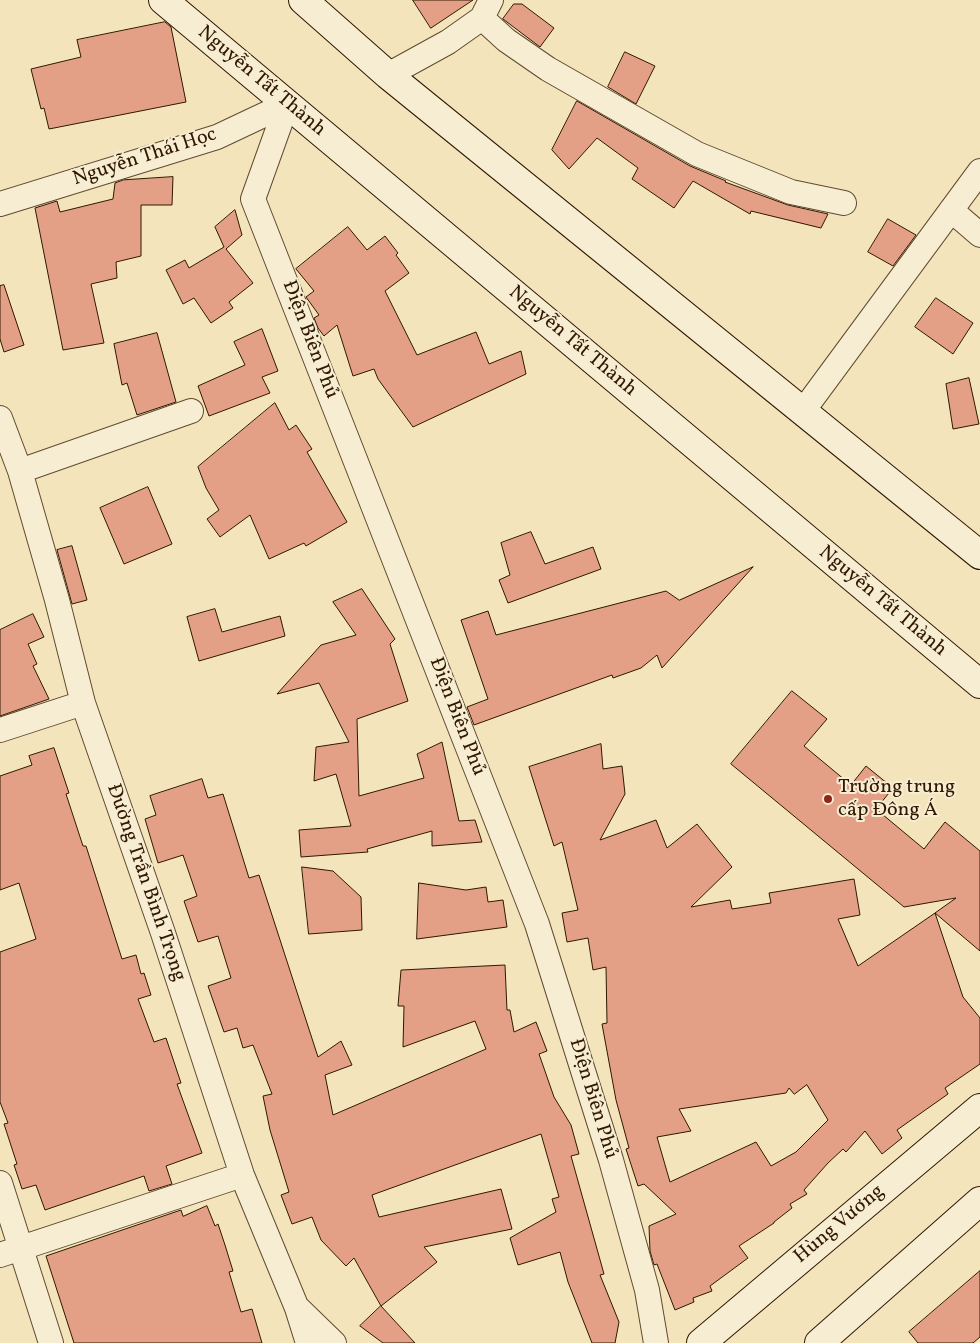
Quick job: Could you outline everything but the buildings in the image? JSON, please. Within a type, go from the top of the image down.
[{"type":"main road","name":"Nguyễn Tất Thành","points":[[163,0],[980,684]]},
{"type":"main road","points":[[303,0],[388,75],[980,555]]},
{"type":"main road","name":"Hùng Vương","points":[[700,1343],[980,1108]]},
{"type":"main road","points":[[820,1343],[980,1201]]},
{"type":"street","points":[[388,75],[448,42],[486,9],[506,40],[548,69],[697,154],[791,192],[844,203]]},
{"type":"street","name":"Nguyễn Thái Học","points":[[0,204],[217,137],[287,104]]},
{"type":"street","name":"Điện Biên Phủ","points":[[287,104],[253,200],[537,924],[614,1169],[647,1290],[656,1343]]},
{"type":"street","points":[[803,411],[980,171]]},
{"type":"street","points":[[951,210],[980,235]]},
{"type":"street","points":[[20,471],[191,411]]},
{"type":"street","name":"Đường Trần Bình Trọng","points":[[0,418],[20,471],[57,600],[83,703],[166,942],[242,1175],[297,1308],[308,1343]]},
{"type":"street","points":[[0,730],[83,703]]},
{"type":"street","points":[[10,1252],[242,1175]]},
{"type":"street","points":[[0,1183],[10,1252],[52,1343]]},
{"type":"street","points":[[297,1308],[334,1343]]},
{"type":"place","name":"Trường trung cấp Đông Á","points":[[828,799]]}]
